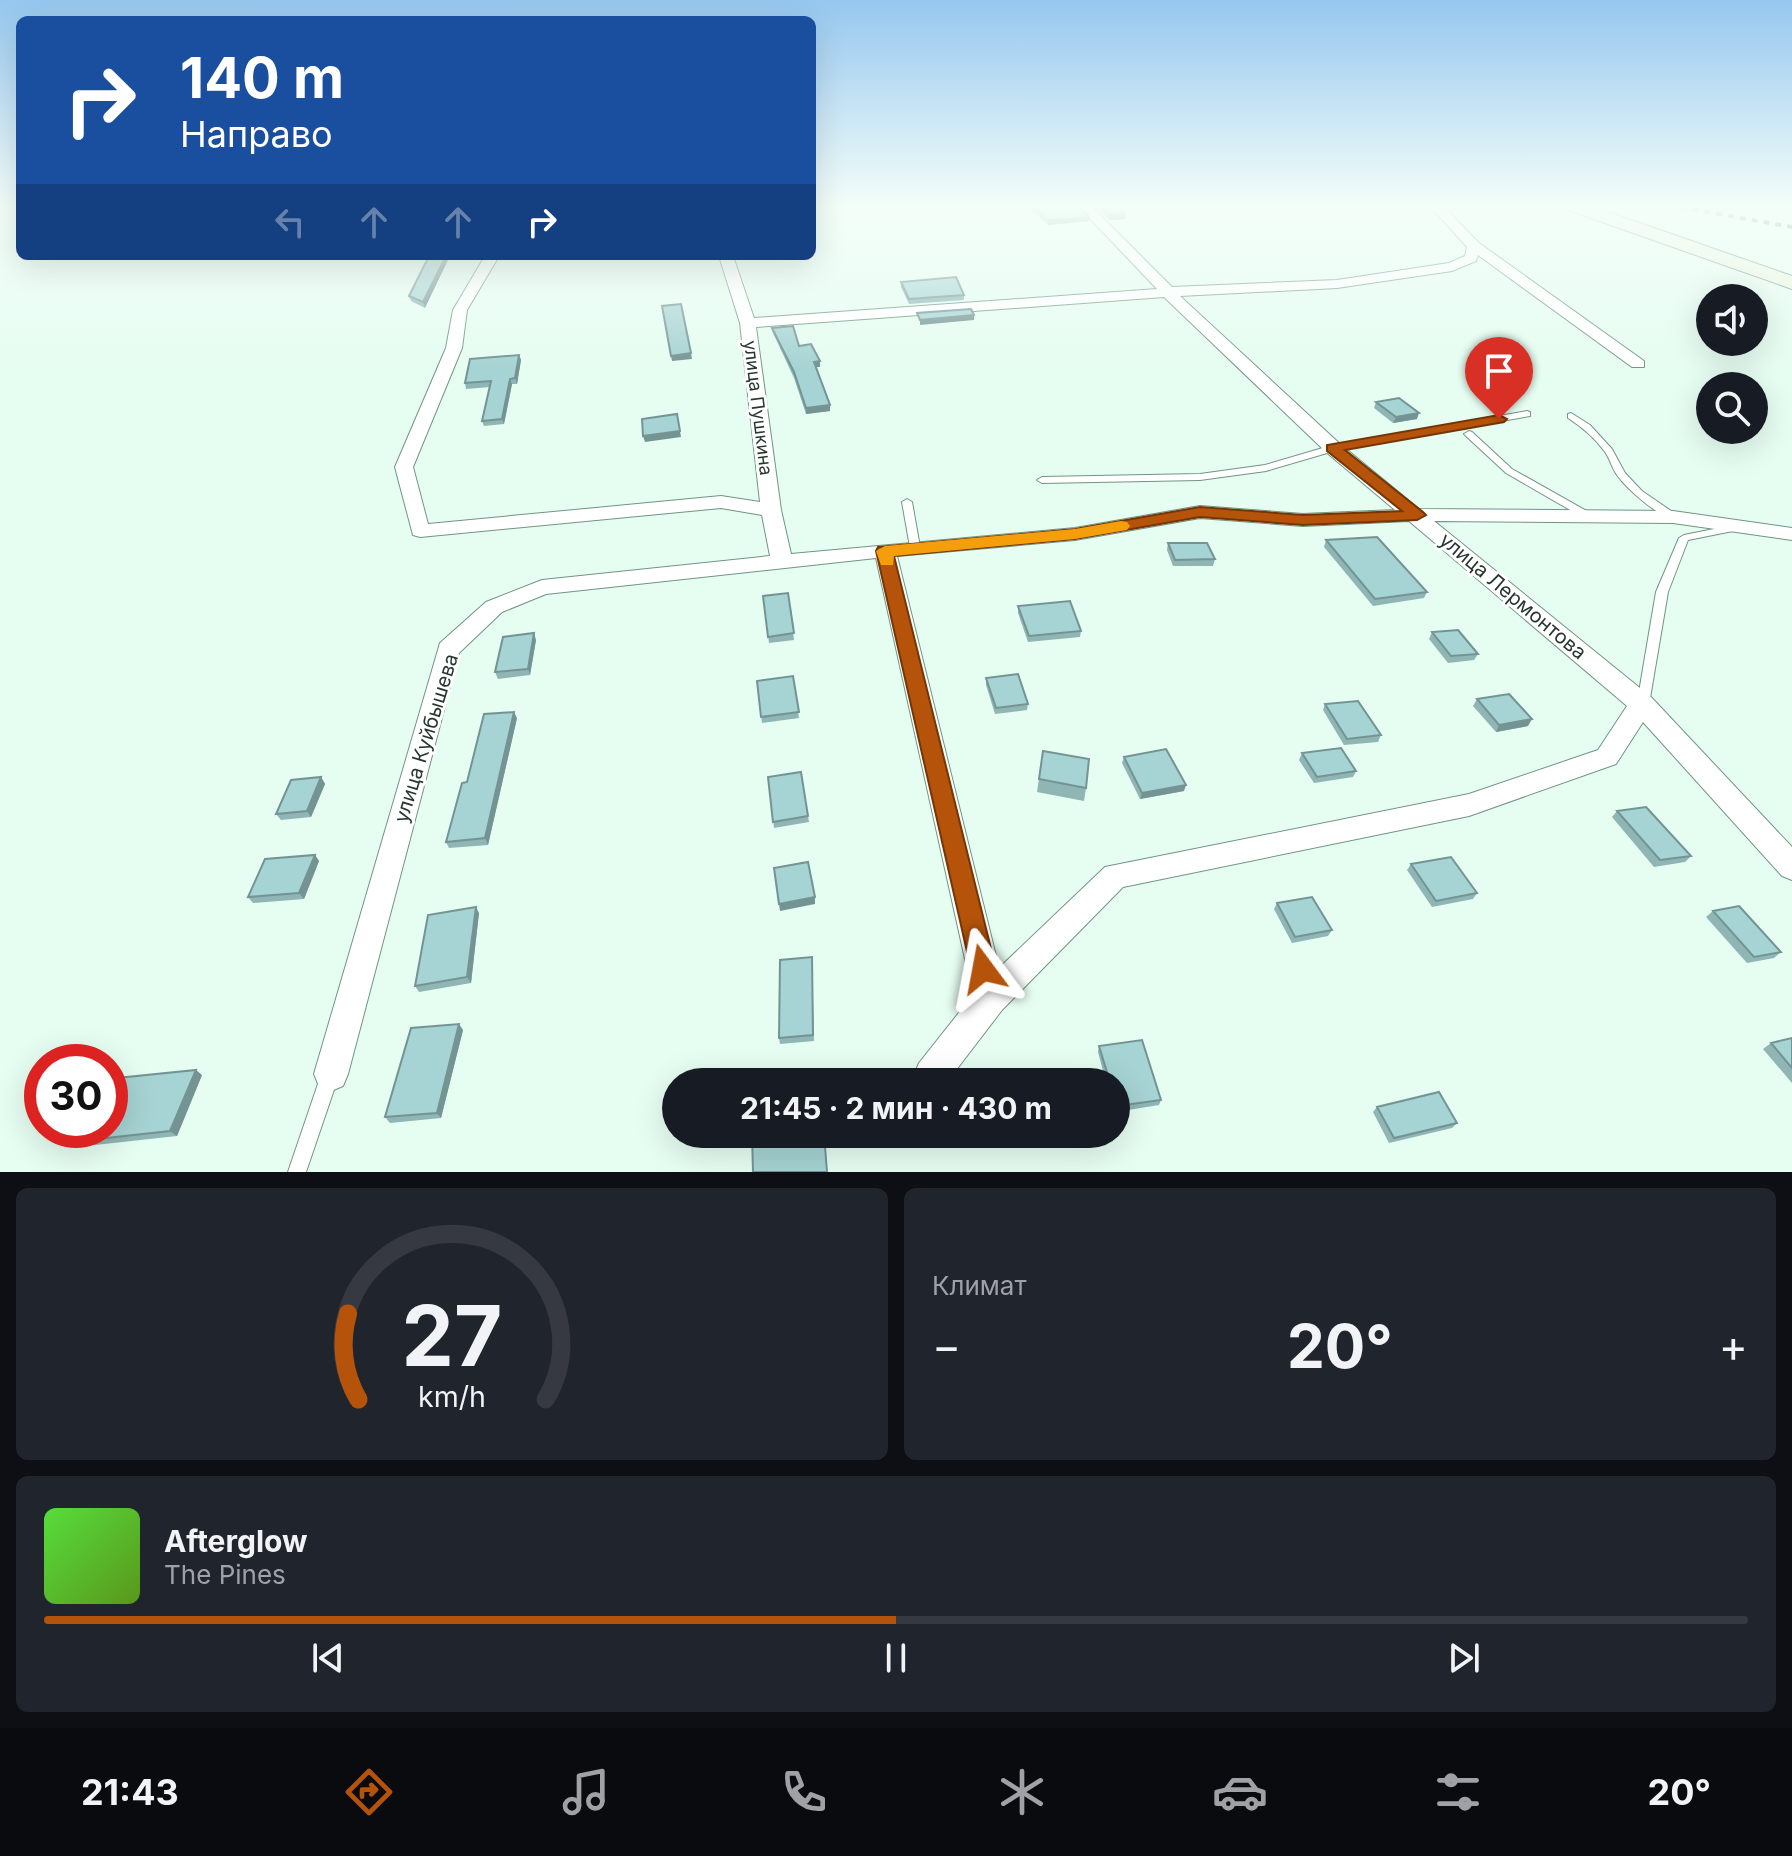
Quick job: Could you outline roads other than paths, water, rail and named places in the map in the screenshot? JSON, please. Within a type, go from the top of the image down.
[{"type":"street","points":[[490,260],[460,310],[454,348],[404,467],[420,531],[721,502],[771,510]]},
{"type":"street","name":"улица Пушкина","points":[[727,260],[748,323],[771,510],[782,561]]},
{"type":"street","name":"улица Лермонтова","points":[[1136,260],[1333,448],[1642,704],[1792,867]]},
{"type":"street","points":[[748,323],[1168,292],[1337,284],[1452,267],[1467,260]]},
{"type":"street","points":[[1492,260],[1638,364]]},
{"type":"street","points":[[1730,260],[1789,280]]},
{"type":"street","name":"улица Куйбышева","points":[[331,1074],[448,649],[494,607],[542,587],[915,547],[1075,534],[1200,512],[1303,520],[1417,515],[1673,517],[1792,534]]},
{"type":"street","points":[[885,551],[990,999]]},
{"type":"street","points":[[936,1068],[990,999],[1115,876],[1469,805],[1607,757],[1642,704]]},
{"type":"lane","points":[[1042,480],[1200,477],[1266,468],[1333,448],[1527,414]]},
{"type":"lane","points":[[1571,416],[1595,435],[1639,493],[1673,517]]},
{"type":"lane","points":[[1469,434],[1509,471],[1588,516]]},
{"type":"lane","points":[[907,502],[915,547]]},
{"type":"lane","points":[[1642,704],[1662,592],[1684,538],[1739,527]]},
{"type":"lane","points":[[297,1172],[331,1074]]}]
